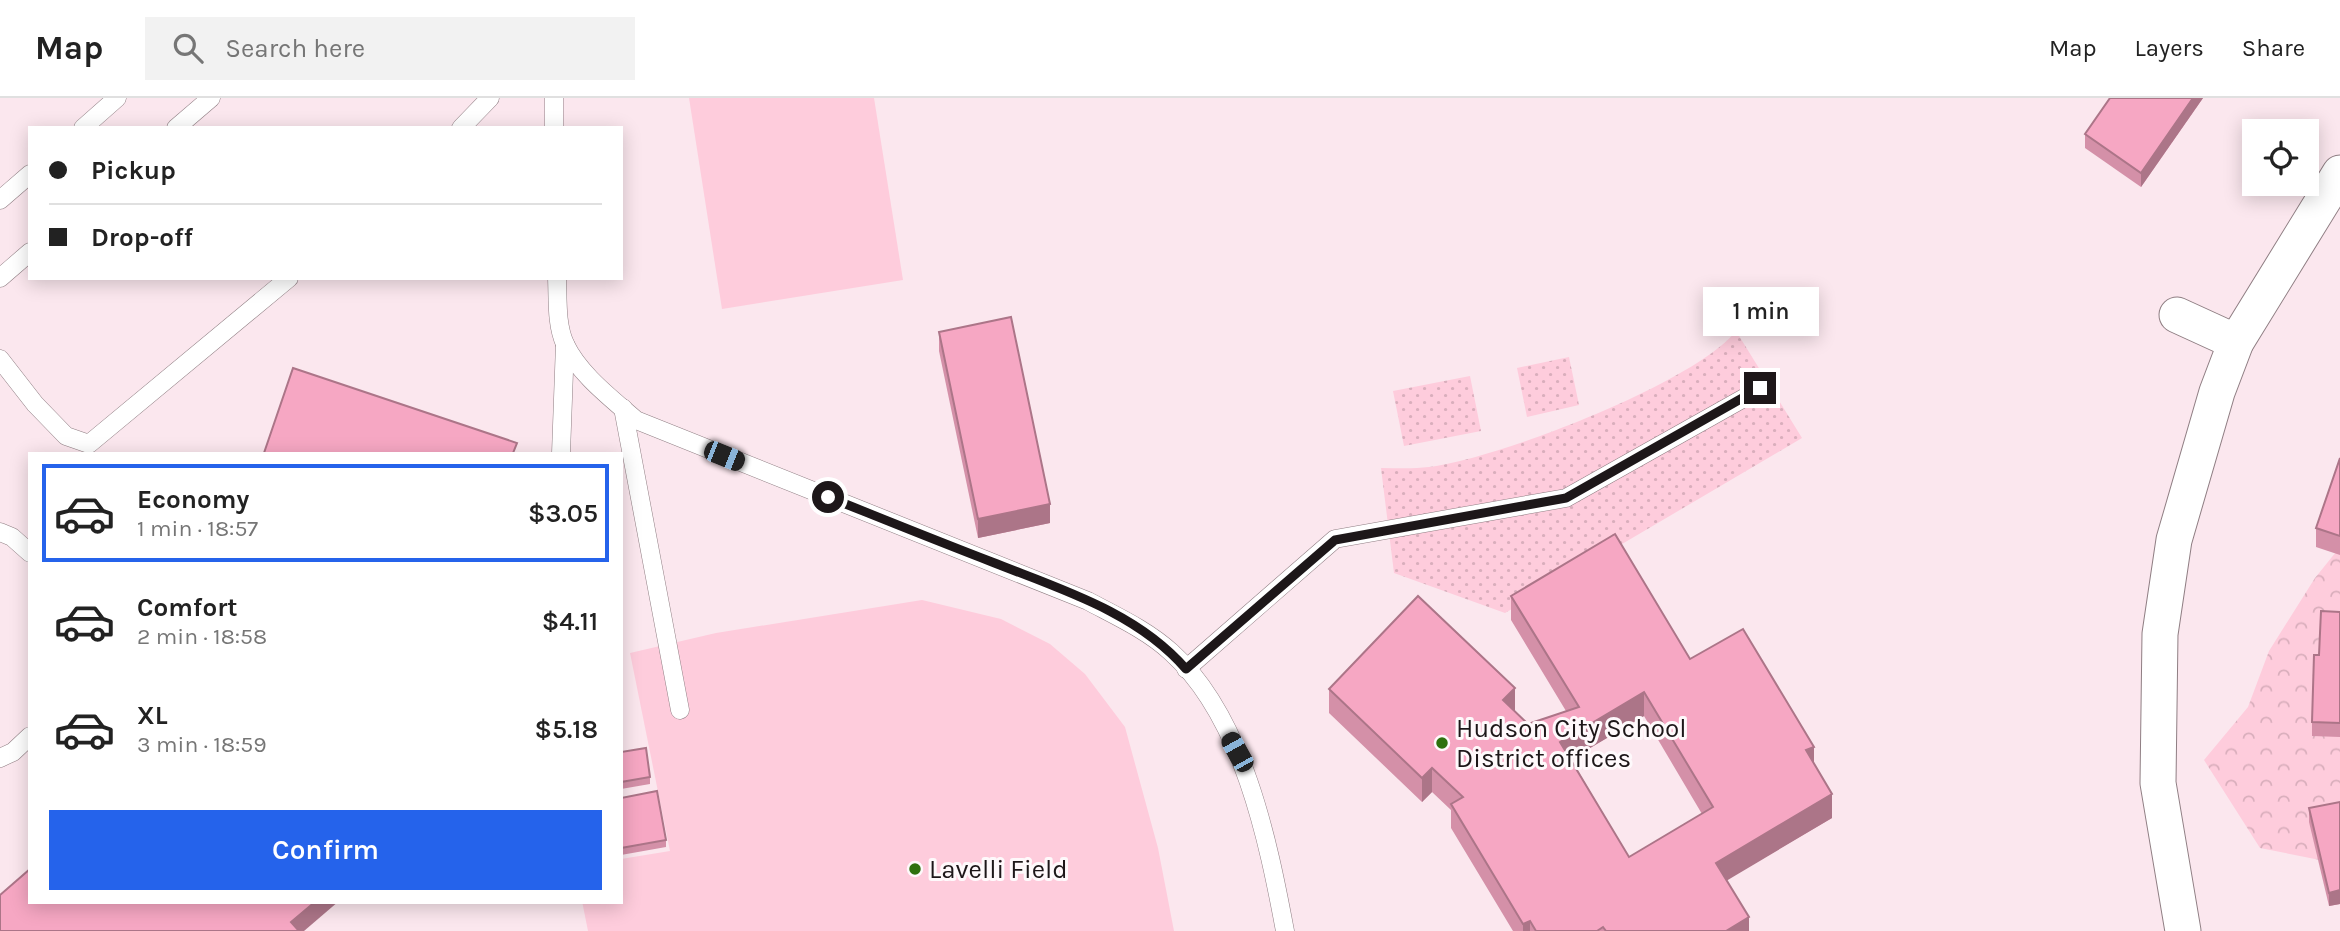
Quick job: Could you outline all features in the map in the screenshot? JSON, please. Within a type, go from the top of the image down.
[{"type":"street","points":[[2183,931],[2158,783],[2160,634],[2174,540],[2217,392],[2236,342],[2340,173]]},
{"type":"street","points":[[2177,315],[2236,342]]},
{"type":"lane","points":[[85,126],[117,98]]},
{"type":"lane","points":[[178,126],[211,98]]},
{"type":"lane","points":[[463,126],[490,98]]},
{"type":"lane","points":[[554,98],[554,126]]},
{"type":"lane","points":[[0,200],[28,176]]},
{"type":"lane","points":[[0,278],[28,255]]},
{"type":"lane","points":[[0,359],[35,404],[65,436],[89,444],[287,280]]},
{"type":"lane","points":[[557,280],[559,322],[565,344],[561,452]]},
{"type":"lane","points":[[565,344],[583,370],[636,420],[1088,601],[1135,626],[1171,652],[1202,688],[1237,752],[1262,819],[1286,931]]},
{"type":"lane","points":[[1186,669],[1335,540],[1566,498],[1760,388]]},
{"type":"lane","points":[[623,408],[680,710]]},
{"type":"lane","points":[[0,532],[12,537],[28,551]]},
{"type":"lane","points":[[0,758],[13,752],[28,738]]},
{"type":"green space","points":[[689,98],[874,98],[903,280],[722,309]]},
{"type":"green space","points":[[1736,331],[1802,438],[1505,613],[1394,573],[1381,468],[1423,468],[1460,461],[1500,450],[1593,416],[1680,373],[1714,351]]},
{"type":"green space","points":[[1569,357],[1579,405],[1527,417],[1517,368]]},
{"type":"green space","points":[[1470,376],[1481,431],[1404,446],[1393,391]]},
{"type":"green space","points":[[2340,547],[2340,864],[2260,848],[2204,760],[2248,707],[2269,651],[2315,578]]},
{"type":"green space","points":[[922,600],[1001,619],[1050,644],[1085,674],[1125,727],[1158,848],[1174,931],[588,931],[583,904],[623,904],[623,859],[670,851],[630,653],[716,633]]},
{"type":"building","points":[[2110,98],[2193,98],[2141,173],[2085,134]]},
{"type":"building","points":[[1011,317],[1050,504],[978,519],[939,332]]},
{"type":"building","points":[[293,368],[517,443],[513,452],[264,452]]},
{"type":"building","points":[[2340,458],[2340,536],[2316,528]]},
{"type":"building","name":"Hudson City School District offices","points":[[1615,534],[1690,659],[1743,629],[1814,747],[1806,750],[1832,794],[1716,863],[1749,917],[1726,931],[1606,931],[1603,927],[1597,931],[1536,931],[1530,921],[1523,924],[1451,804],[1463,797],[1432,768],[1422,778],[1329,689],[1418,596],[1515,688],[1503,700],[1528,724],[1579,707],[1511,596]],"holes":[[[1644,692],[1713,807],[1629,857],[1560,742]]]},
{"type":"building","points":[[2321,611],[2340,612],[2340,723],[2312,722],[2314,655],[2319,655]]},
{"type":"building","points":[[646,748],[650,777],[623,782],[623,752]]},
{"type":"building","points":[[657,791],[666,840],[623,848],[623,798]]},
{"type":"building","points":[[2340,802],[2340,890],[2329,893],[2309,808]]},
{"type":"building","points":[[28,871],[28,904],[312,904],[291,922],[299,931],[0,931],[0,895]]},
{"type":"place","name":"Hudson City School District offices","points":[[1442,743]]},
{"type":"place","name":"Lavelli Field","points":[[915,869]]},
{"type":"route","points":[[828,497],[1088,601],[1135,626],[1171,652],[1186,669],[1335,540],[1566,498],[1760,388]]}]
